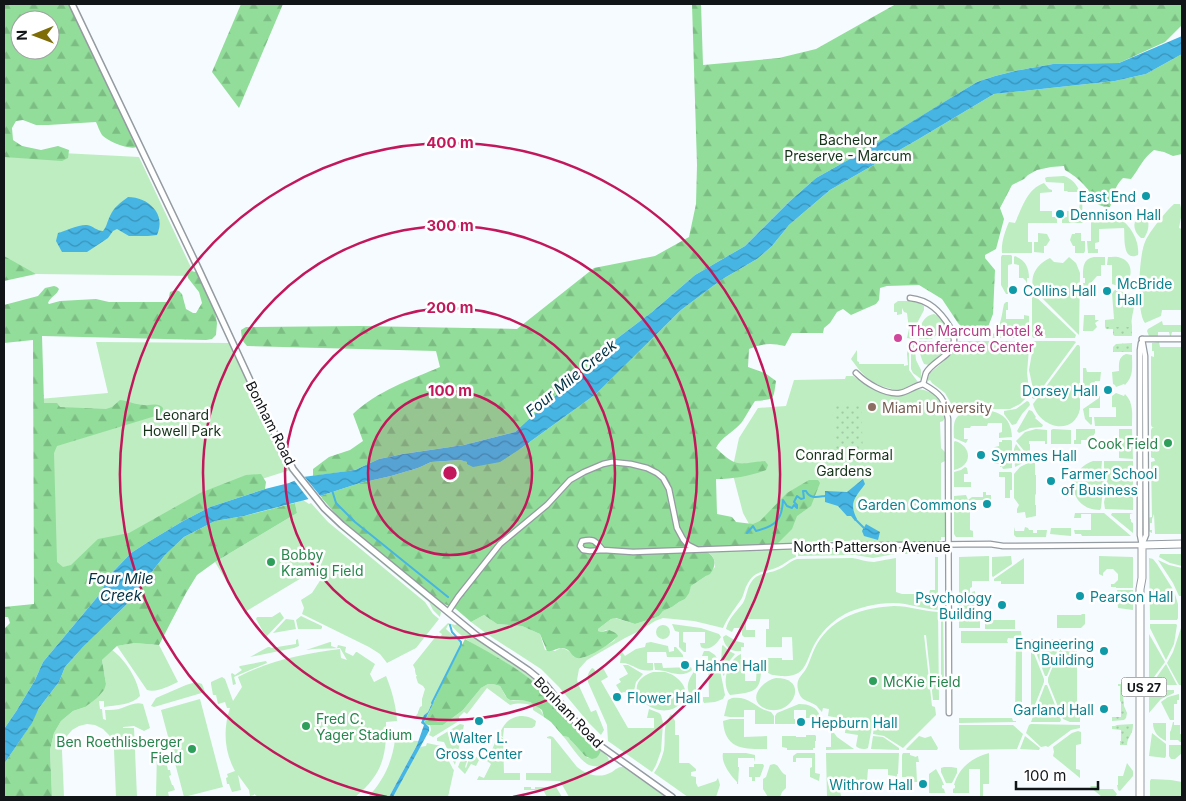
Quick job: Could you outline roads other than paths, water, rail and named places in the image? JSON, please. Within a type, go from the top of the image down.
[{"type":"highway","points":[[1142,545],[1182,544]]},
{"type":"highway","name":"US 27","points":[[1141,797],[1144,793],[1144,589],[1142,545]]},
{"type":"street","name":"Bonham Road","points":[[72,4],[199,270],[274,434],[293,468],[318,501],[342,525],[476,635],[544,683],[580,727],[599,745],[672,797]]},
{"type":"street","points":[[910,298],[931,305],[944,316],[953,333],[954,340],[951,350],[926,372],[923,384]]},
{"type":"street","points":[[1142,545],[1140,535],[1140,350],[1142,339],[1182,339]]},
{"type":"street","points":[[856,373],[869,384],[896,393],[905,392],[912,387],[923,384],[940,396],[946,406],[948,419],[949,714]]},
{"type":"street","points":[[448,612],[500,544],[547,505],[570,480],[603,464],[612,462],[632,464],[647,468],[663,478],[669,489],[677,528],[688,545],[697,549]]},
{"type":"street","name":"North Patterson Avenue","points":[[603,550],[595,541],[590,539],[582,541],[580,546],[583,550],[590,551],[633,552],[797,546],[1142,545]]},
{"type":"water","name":"Four Mile Creek","points":[[1182,36],[1182,54],[1146,74],[1115,81],[994,94],[830,190],[789,225],[772,246],[757,259],[721,280],[681,310],[596,394],[500,462],[473,467],[467,464],[467,462],[460,460],[431,462],[418,468],[360,483],[320,496],[244,516],[215,521],[184,537],[165,555],[126,605],[65,667],[59,682],[39,708],[32,723],[4,764],[4,729],[35,680],[43,662],[99,595],[110,575],[131,553],[148,542],[210,507],[303,477],[355,470],[379,459],[464,445],[515,432],[581,375],[615,340],[652,312],[695,275],[745,246],[816,178],[977,82],[1015,71],[1053,64],[1119,63]]},
{"type":"water","points":[[128,197],[142,200],[154,208],[160,220],[157,235],[129,236],[117,229],[108,238],[87,252],[62,252],[56,241],[58,233],[84,225],[103,231],[113,210]]},
{"type":"water","points":[[863,479],[865,484],[856,496],[853,504],[857,519],[855,521],[851,516],[847,516],[838,506],[825,502],[825,491],[847,492]]},
{"type":"water","points":[[866,524],[880,532],[878,540],[864,536],[862,531]]},
{"type":"water","points":[[434,702],[424,722],[429,727],[429,731],[393,797],[389,797],[417,745],[424,725],[421,723],[424,715]]},
{"type":"waterway","points":[[332,490],[336,503],[355,522],[448,597]]},
{"type":"waterway","points":[[747,533],[753,526],[756,531],[773,525],[779,518],[783,500],[787,506],[792,508],[794,505],[797,508],[794,502],[797,496],[801,499],[804,498],[803,491],[812,496],[825,496]]},
{"type":"waterway","points":[[856,520],[864,528]]},
{"type":"waterway","points":[[432,703],[461,645],[461,642],[452,632],[450,625]]},
{"type":"place","name":"East End","points":[[1146,196]]},
{"type":"place","name":"Dennison Hall","points":[[1060,214]]},
{"type":"place","name":"Collins Hall","points":[[1013,290]]},
{"type":"place","name":"McBride Hall","points":[[1107,291]]},
{"type":"place","name":"The Marcum Hotel & Conference Center","points":[[898,338]]},
{"type":"place","name":"Dorsey Hall","points":[[1108,390]]},
{"type":"place","name":"Miami University","points":[[872,407]]},
{"type":"place","name":"Cook Field","points":[[1168,443]]},
{"type":"place","name":"Symmes Hall","points":[[981,455]]},
{"type":"place","name":"Farmer School of Business","points":[[1051,481]]},
{"type":"place","name":"Garden Commons","points":[[987,504]]},
{"type":"place","name":"Bobby Kramig Field","points":[[271,562]]},
{"type":"place","name":"Pearson Hall","points":[[1080,596]]},
{"type":"place","name":"Psychology Building","points":[[1002,605]]},
{"type":"place","name":"Engineering Building","points":[[1104,651]]},
{"type":"place","name":"Hahne Hall","points":[[685,665]]},
{"type":"place","name":"McKie Field","points":[[873,681]]},
{"type":"place","name":"Flower Hall","points":[[617,697]]},
{"type":"place","name":"Garland Hall","points":[[1104,709]]},
{"type":"place","name":"Walter L. Gross Center","points":[[479,721]]},
{"type":"place","name":"Hepburn Hall","points":[[801,722]]},
{"type":"place","name":"Fred C. Yager Stadium","points":[[306,726]]},
{"type":"place","name":"Ben Roethlisberger Field","points":[[192,749]]},
{"type":"place","name":"Withrow Hall","points":[[923,784]]},
{"type":"park label","name":"Bachelor Preserve - Marcum","points":[[848,148]]},
{"type":"park label","name":"Leonard Howell Park","points":[[182,422]]},
{"type":"park label","name":"Conrad Formal Gardens","points":[[844,462]]}]
